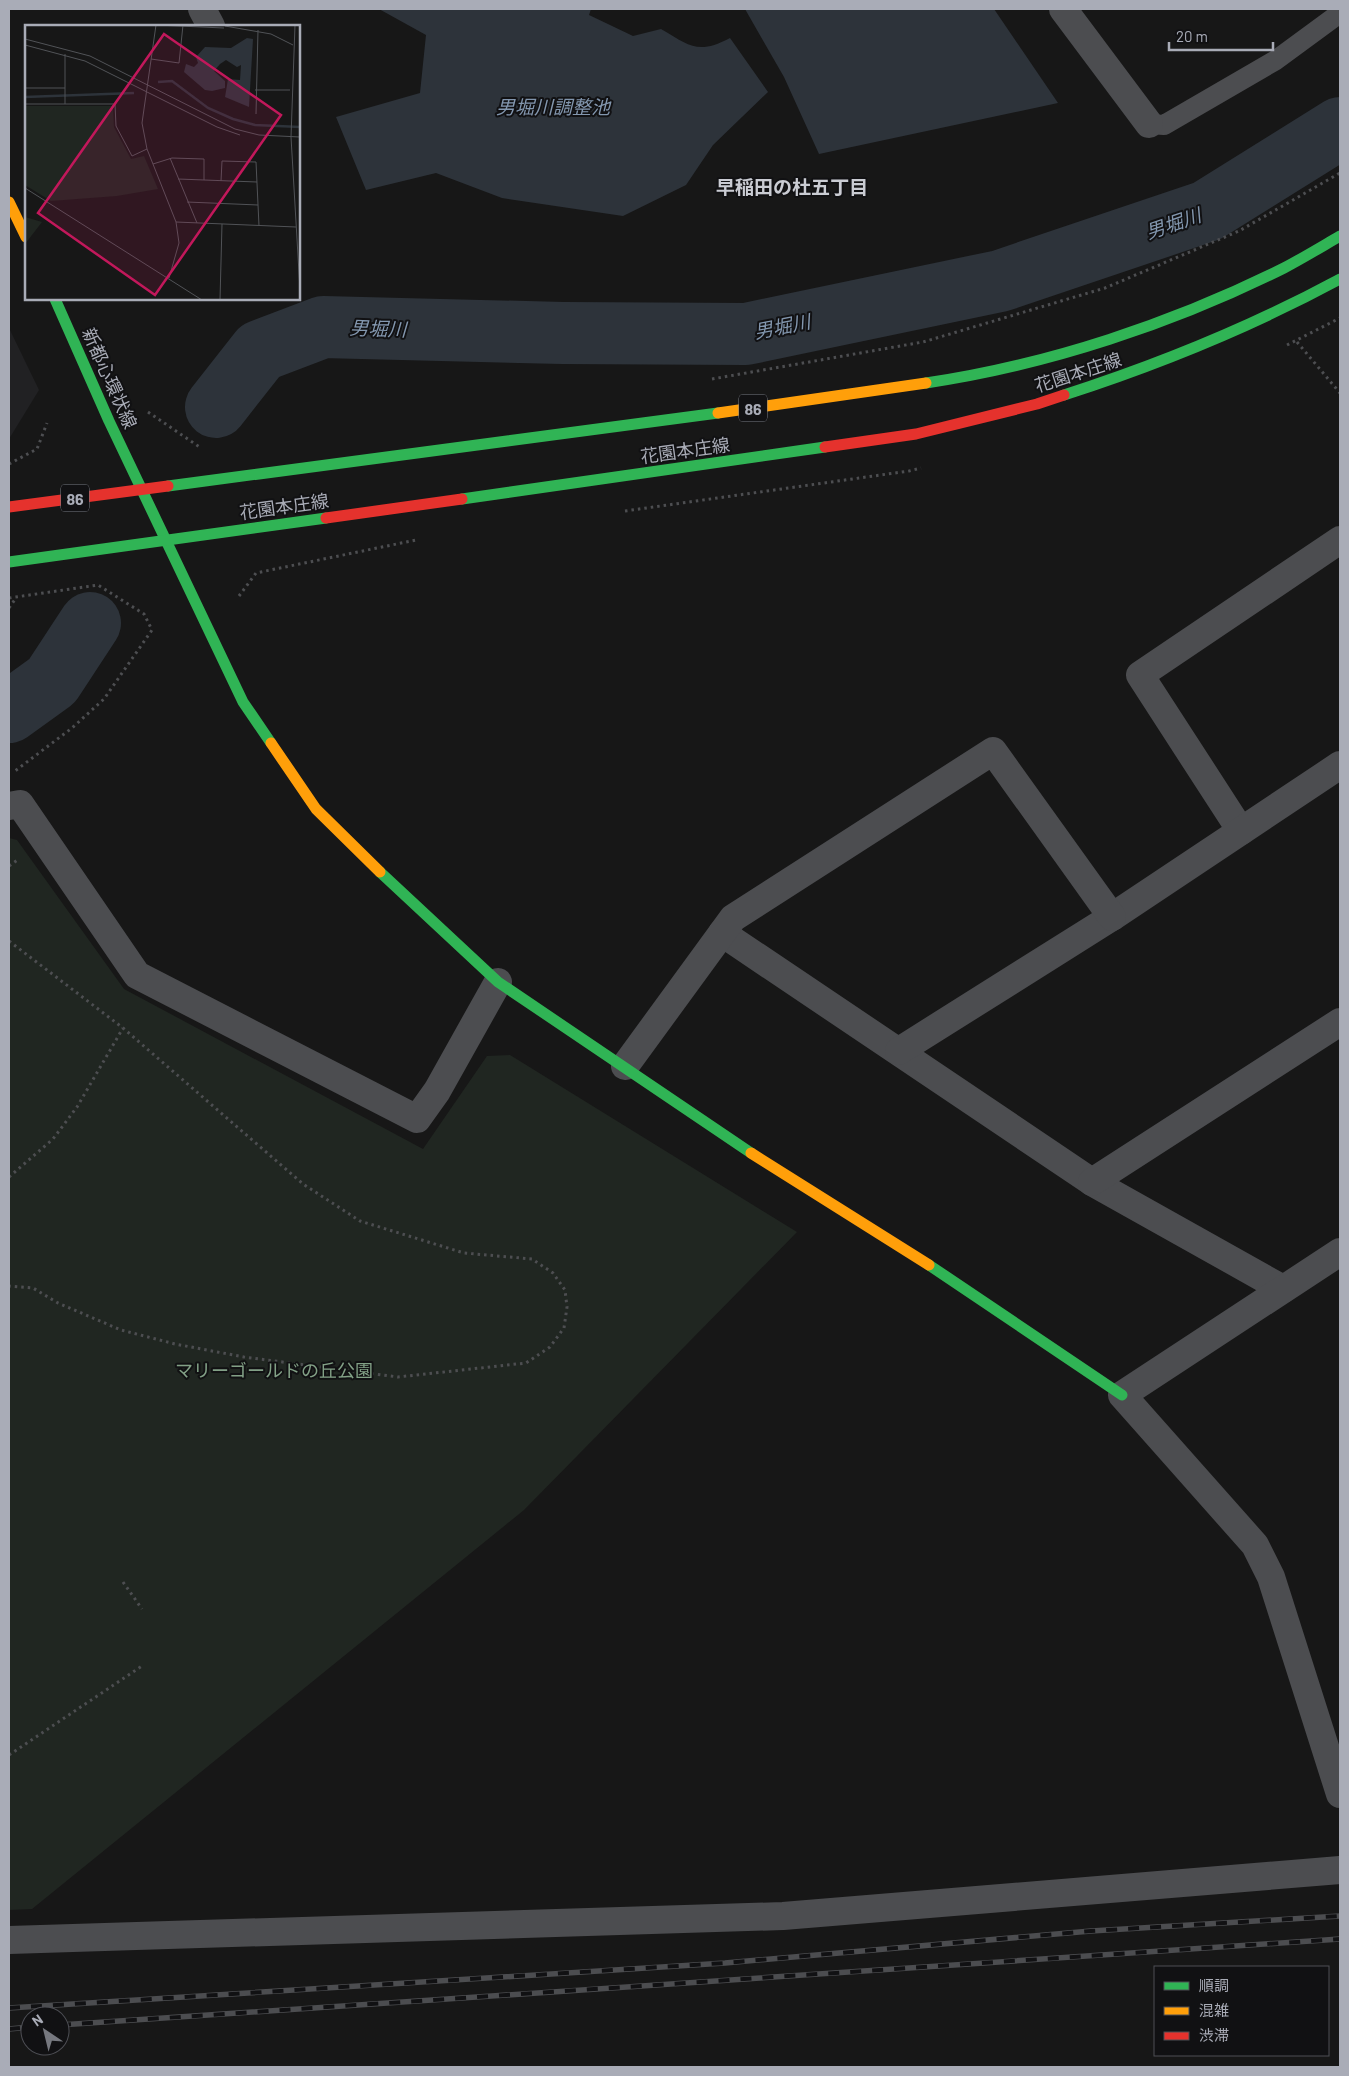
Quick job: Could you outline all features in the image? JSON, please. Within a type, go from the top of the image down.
[{"type":"main road","points":[[9,202],[25,234]]},
{"type":"main road","name":"花園本庄線","points":[[9,507],[717,413],[971,376],[1069,351],[1172,318],[1284,268],[1340,236]]},
{"type":"main road","name":"花園本庄線","points":[[9,562],[862,442],[967,422],[1037,404],[1142,369],[1205,344],[1281,310],[1340,279]]},
{"type":"main road","name":"新都心環状線","points":[[55,300],[109,421],[244,702],[316,809],[402,894],[498,982],[625,1066],[764,1162],[933,1268],[1122,1395]]},
{"type":"street","points":[[202,9],[210,25]]},
{"type":"street","points":[[1063,9],[1149,124]]},
{"type":"street","points":[[1241,831],[1140,675],[1340,540]]},
{"type":"street","points":[[625,1066],[733,918],[993,751],[1112,917]]},
{"type":"street","points":[[899,1051],[1112,917],[1340,765]]},
{"type":"street","points":[[9,806],[20,804],[136,975],[417,1119],[437,1091],[498,982]]},
{"type":"street","points":[[722,933],[1092,1182],[1283,1289]]},
{"type":"street","points":[[1092,1182],[1340,1022]]},
{"type":"street","points":[[1340,1252],[1122,1395],[1255,1545],[1270,1577],[1340,1794]]},
{"type":"street","points":[[9,1940],[783,1916],[1340,1870]]},
{"type":"lane","points":[[1149,124],[1164,124],[1276,60],[1340,12]]},
{"type":"path","points":[[709,380],[923,342],[1105,288],[1239,231],[1340,173]]},
{"type":"path","points":[[1296,342],[1340,393]]},
{"type":"path","points":[[148,412],[203,450]]},
{"type":"path","points":[[9,464],[37,449],[47,423]]},
{"type":"path","points":[[239,596],[256,573]]},
{"type":"path","points":[[9,598],[98,585],[144,614],[152,630],[104,699],[72,728],[15,771]]},
{"type":"path","points":[[9,608],[16,598]]},
{"type":"path","points":[[9,941],[123,1028],[303,1184],[360,1221],[464,1253],[532,1259],[553,1273],[565,1290],[567,1307],[564,1328],[550,1347],[526,1363],[398,1377],[244,1357],[175,1344],[121,1330],[58,1303],[33,1288],[9,1286]]},
{"type":"path","points":[[9,1177],[52,1139],[72,1113],[123,1028]]},
{"type":"path","points":[[123,1582],[142,1609]]},
{"type":"path","points":[[9,1755],[142,1666]]},
{"type":"shaded area","points":[[9,328],[39,390],[9,439]]},
{"type":"green space","name":"マリーゴールドの丘公園","points":[[9,838],[17,840],[124,989],[423,1149],[487,1056],[510,1055],[797,1232],[524,1510],[32,1909],[9,1910]]},
{"type":"water","name":"男堀川調整池","points":[[379,9],[591,9],[589,15],[633,36],[661,29],[687,44],[702,47],[730,38],[768,92],[713,145],[686,185],[623,216],[502,198],[436,173],[366,190],[336,117],[420,93],[426,35]]},
{"type":"water","points":[[745,9],[994,9],[1058,103],[819,154],[784,77]]},
{"type":"waterway","name":"男堀川","points":[[216,407],[260,351],[323,327],[563,333],[746,334],[1000,281],[1207,211],[1340,128]]},
{"type":"waterway","name":"男堀川","points":[[9,712],[52,681],[90,623]]},
{"type":"railway","points":[[9,2008],[725,1963],[1091,1931],[1340,1916]]},
{"type":"railway","points":[[70,2024],[1340,1939]]},
{"type":"railway","points":[[9,2029],[20,2028]]},
{"type":"traffic: fast","points":[[926,383],[1018,365],[1064,353],[1155,324],[1242,288],[1284,268],[1340,236]]},
{"type":"traffic: fast","points":[[1064,395],[1135,371],[1239,329],[1340,279]]},
{"type":"traffic: fast","points":[[55,300],[109,421],[243,702],[271,743]]},
{"type":"traffic: fast","points":[[168,486],[718,413]]},
{"type":"traffic: fast","points":[[462,499],[825,447]]},
{"type":"traffic: fast","points":[[9,562],[326,518]]},
{"type":"traffic: fast","points":[[380,872],[498,982],[751,1153]]},
{"type":"traffic: fast","points":[[929,1265],[1122,1395]]},
{"type":"traffic: slow","points":[[9,202],[25,235]]},
{"type":"traffic: slow","points":[[718,413],[926,383]]},
{"type":"traffic: slow","points":[[271,743],[316,809],[380,872]]},
{"type":"traffic: slow","points":[[751,1153],[929,1265]]},
{"type":"traffic: jam","points":[[825,447],[916,434],[1037,404],[1064,395]]},
{"type":"traffic: jam","points":[[9,507],[168,486]]},
{"type":"traffic: jam","points":[[326,518],[462,499]]},
{"type":"district","name":"早稲田の杜五丁目","points":[[792,186]]}]
